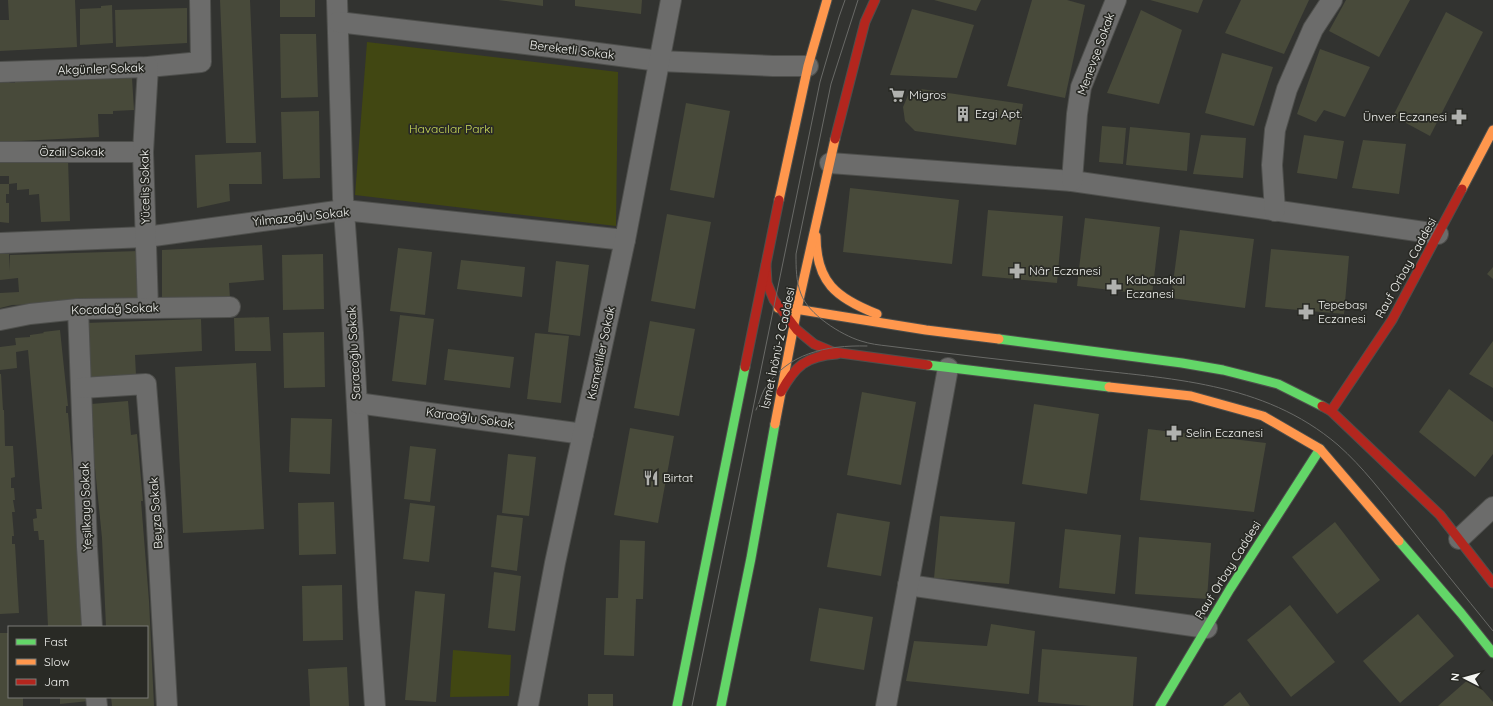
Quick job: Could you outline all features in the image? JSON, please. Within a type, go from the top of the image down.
[{"type":"street","name":"Akgünler Sokak","points":[[0,72],[148,67],[201,62],[200,0]]},
{"type":"street","name":"Saracoğlu Sokak","points":[[337,0],[344,210],[375,706]]},
{"type":"street","name":"Kısmetliler Sokak","points":[[528,706],[555,564],[625,240],[671,0]]},
{"type":"street","points":[[677,706],[766,260],[808,66],[827,0]]},
{"type":"street","name":"İsmet İnönü-2 Caddesi","points":[[721,706],[751,558],[797,309],[830,163],[865,22],[875,0]]},
{"type":"street","name":"Menevşe Sokak","points":[[1072,181],[1077,114],[1082,87],[1116,0]]},
{"type":"street","points":[[1275,210],[1272,165],[1275,130],[1287,89],[1313,29],[1332,0]]},
{"type":"street","name":"Bereketli Sokak","points":[[338,22],[659,61],[808,66]]},
{"type":"street","name":"Yüceliş Sokak","points":[[148,67],[143,152],[148,308]]},
{"type":"street","name":"Rauf Orbay Caddesi","points":[[1331,411],[1392,320],[1493,130]]},
{"type":"street","name":"Özdil Sokak","points":[[0,152],[143,152]]},
{"type":"street","points":[[830,163],[1072,181],[1438,234]]},
{"type":"street","name":"Yılmazoğlu Sokak","points":[[0,243],[146,237],[344,210],[625,240]]},
{"type":"street","points":[[817,221],[816,254],[818,265],[827,282],[835,291],[848,301],[865,309],[926,330]]},
{"type":"street","points":[[766,260],[767,286],[771,295],[794,326],[808,340],[822,348],[847,354],[948,368],[1191,396],[1263,416],[1320,449],[1462,613],[1493,653]]},
{"type":"street","name":"Kocadağ Sokak","points":[[0,320],[30,314],[78,309],[230,307]]},
{"type":"street","points":[[751,336],[758,320],[766,313],[773,309],[780,308],[797,309],[926,330],[1182,363],[1223,370],[1278,384],[1331,411],[1440,515],[1493,583]]},
{"type":"street","name":"Yeşilkaya Sokak","points":[[78,309],[87,547],[92,626]]},
{"type":"street","points":[[780,395],[796,368],[807,359],[818,355],[847,354]]},
{"type":"street","points":[[886,706],[948,368]]},
{"type":"street","name":"Beyza Sokak","points":[[82,388],[146,384],[156,508],[167,706]]},
{"type":"street","name":"Karaoğlu Sokak","points":[[357,403],[583,434]]},
{"type":"street","name":"Rauf Orbay Caddesi","points":[[1160,706],[1230,589],[1320,449]]},
{"type":"street","points":[[1459,539],[1493,507]]},
{"type":"street","points":[[908,585],[1207,628]]},
{"type":"green space","name":"Havacılar Parkı","points":[[367,42],[618,72],[616,226],[355,195]]},
{"type":"green space","points":[[453,650],[511,655],[509,696],[450,697]]},
{"type":"building","points":[[8,0],[75,0],[77,47],[0,51],[0,20],[9,20]]},
{"type":"building","points":[[220,0],[250,0],[256,143],[226,143]]},
{"type":"building","points":[[280,0],[315,0],[315,17],[280,17]]},
{"type":"building","points":[[498,0],[543,0],[543,6]]},
{"type":"building","points":[[575,0],[642,0],[641,14],[575,6]]},
{"type":"building","points":[[934,0],[981,0],[976,11]]},
{"type":"building","points":[[1032,0],[1067,0],[1085,5],[1065,98],[1007,86]]},
{"type":"building","points":[[1150,0],[1203,0],[1198,13]]},
{"type":"building","points":[[1241,0],[1309,0],[1284,54],[1225,33]]},
{"type":"building","points":[[1346,0],[1410,0],[1379,57],[1329,31]]},
{"type":"building","points":[[112,5],[113,43],[80,45],[80,9],[101,8],[101,6]]},
{"type":"building","points":[[187,8],[187,43],[116,47],[115,10]]},
{"type":"building","points":[[912,9],[974,25],[957,78],[890,75]]},
{"type":"building","points":[[1141,10],[1182,30],[1159,104],[1107,93]]},
{"type":"building","points":[[1446,12],[1483,32],[1430,136],[1393,116]]},
{"type":"building","points":[[280,34],[316,34],[318,97],[281,98]]},
{"type":"building","points":[[1320,49],[1370,67],[1345,117],[1324,110],[1316,122],[1297,114]]},
{"type":"building","points":[[1222,53],[1273,67],[1254,126],[1205,113]]},
{"type":"building","points":[[132,78],[134,110],[113,111],[113,114],[98,114],[99,137],[0,142],[0,83],[15,83],[37,80]]},
{"type":"building","name":"Ezgi Apt.","points":[[921,89],[1023,104],[1016,145],[915,131],[905,121],[903,107],[909,93]]},
{"type":"building","points":[[686,103],[730,111],[714,198],[670,190]]},
{"type":"building","points":[[319,111],[320,178],[283,179],[281,112]]},
{"type":"building","points":[[1102,126],[1126,128],[1123,164],[1099,162]]},
{"type":"building","points":[[1130,127],[1190,133],[1187,171],[1126,165]]},
{"type":"building","points":[[1201,135],[1246,138],[1243,178],[1193,174]]},
{"type":"building","points":[[1304,135],[1344,141],[1337,179],[1297,173]]},
{"type":"building","points":[[1363,140],[1406,144],[1399,194],[1352,188]]},
{"type":"building","points":[[261,152],[262,184],[229,184],[230,201],[197,208],[195,155]]},
{"type":"building","points":[[68,159],[70,221],[41,222],[39,194],[29,195],[29,189],[17,190],[17,183],[9,184],[9,176],[0,176],[0,161]]},
{"type":"building","points":[[0,184],[9,184],[9,194],[6,194],[6,203],[9,203],[9,223],[0,222]]},
{"type":"building","points":[[850,188],[959,200],[952,264],[843,252]]},
{"type":"building","points":[[988,210],[1063,216],[1057,283],[982,276]]},
{"type":"building","points":[[667,214],[711,222],[695,309],[651,301]]},
{"type":"building","points":[[1085,218],[1160,227],[1152,295],[1077,286]]},
{"type":"building","points":[[1180,230],[1254,239],[1245,308],[1171,298]]},
{"type":"building","points":[[262,245],[264,280],[229,283],[230,299],[162,300],[162,250]]},
{"type":"building","points":[[398,248],[432,252],[425,315],[390,311]]},
{"type":"building","points":[[1271,249],[1349,256],[1344,314],[1265,307]]},
{"type":"building","points":[[139,251],[141,301],[12,305],[0,308],[0,293],[19,292],[18,278],[0,280],[0,254],[9,254],[10,271],[10,255]]},
{"type":"building","points":[[323,254],[324,309],[283,310],[282,255]]},
{"type":"building","points":[[461,260],[525,267],[522,297],[457,289]]},
{"type":"building","points":[[556,261],[589,265],[580,336],[548,332]]},
{"type":"building","points":[[1493,267],[1493,279],[1487,274]]},
{"type":"building","points":[[400,315],[434,319],[426,385],[392,381]]},
{"type":"building","points":[[269,317],[271,351],[235,351],[234,318]]},
{"type":"building","points":[[201,319],[202,351],[135,355],[136,375],[90,380],[85,323]]},
{"type":"building","points":[[650,321],[695,329],[679,416],[634,408]]},
{"type":"building","points":[[60,330],[68,406],[66,406],[66,413],[68,413],[76,506],[82,626],[48,626],[44,540],[39,540],[38,531],[34,531],[33,519],[37,518],[36,509],[42,509],[28,350],[16,352],[17,368],[0,370],[0,347],[16,345],[15,338],[30,337],[30,335],[44,333],[43,332]]},
{"type":"building","points":[[324,332],[325,387],[284,388],[283,333]]},
{"type":"building","points":[[535,333],[569,336],[561,403],[527,399]]},
{"type":"building","points":[[1493,341],[1493,388],[1469,374]]},
{"type":"building","points":[[448,349],[514,357],[510,388],[444,380]]},
{"type":"building","points":[[256,363],[264,529],[183,533],[175,367]]},
{"type":"building","points":[[0,374],[4,410],[5,446],[13,446],[15,477],[11,478],[11,488],[14,488],[15,500],[13,500],[15,512],[12,512],[14,536],[12,536],[12,544],[15,544],[19,613],[0,614]]},
{"type":"building","points":[[1449,389],[1493,422],[1493,454],[1475,477],[1419,432]]},
{"type":"building","points":[[862,392],[916,402],[901,485],[847,475]]},
{"type":"building","points":[[128,401],[131,435],[137,434],[143,501],[141,501],[149,601],[154,706],[112,706],[111,698],[148,698],[148,626],[106,626],[102,538],[92,438],[94,438],[91,404]]},
{"type":"building","points":[[1034,404],[1099,414],[1087,494],[1022,484]]},
{"type":"building","points":[[291,418],[332,419],[330,474],[289,472]]},
{"type":"building","points":[[630,428],[674,436],[658,523],[614,515]]},
{"type":"building","points":[[1148,429],[1266,443],[1254,512],[1140,500]]},
{"type":"building","points":[[410,446],[436,449],[430,502],[404,499]]},
{"type":"building","points":[[508,454],[536,457],[529,516],[502,513]]},
{"type":"building","points":[[334,502],[336,554],[299,555],[298,503]]},
{"type":"building","points":[[410,503],[435,506],[429,562],[403,559]]},
{"type":"building","points":[[837,513],[890,522],[881,576],[827,567]]},
{"type":"building","points":[[497,515],[523,518],[517,571],[491,567]]},
{"type":"building","points":[[940,516],[1015,522],[1009,584],[934,578]]},
{"type":"building","points":[[1335,522],[1380,580],[1337,614],[1292,557]]},
{"type":"building","points":[[1065,529],[1121,535],[1115,594],[1059,588]]},
{"type":"building","points":[[1139,537],[1211,543],[1207,599],[1135,594]]},
{"type":"building","points":[[620,540],[645,541],[643,599],[636,599],[634,656],[604,655],[606,598],[618,598]]},
{"type":"building","points":[[494,572],[521,576],[515,631],[488,628]]},
{"type":"building","points":[[342,585],[343,640],[303,641],[302,586]]},
{"type":"building","points":[[415,591],[445,594],[436,702],[405,700]]},
{"type":"building","points":[[1290,605],[1335,662],[1291,697],[1247,640]]},
{"type":"building","points":[[819,608],[873,617],[864,670],[810,661]]},
{"type":"building","points":[[1418,614],[1454,656],[1400,703],[1363,661]]},
{"type":"building","points":[[991,624],[1035,631],[1029,694],[906,681],[914,641],[987,646]]},
{"type":"building","points":[[0,633],[8,633],[8,698],[23,698],[23,706],[0,706]]},
{"type":"building","points":[[1042,649],[1137,657],[1133,706],[1091,706],[1038,702]]},
{"type":"building","points":[[347,667],[349,706],[310,706],[308,669]]},
{"type":"building","points":[[1471,677],[1493,702],[1493,706],[1438,706]]},
{"type":"building","points":[[1240,692],[1250,706],[1223,706]]},
{"type":"building","points":[[588,694],[613,694],[613,706],[588,706]]},
{"type":"building","points":[[60,698],[89,698],[89,701],[60,704]]},
{"type":"tram line","points":[[692,706],[820,82],[845,0]]},
{"type":"tram line","points":[[858,0],[831,84],[796,254],[799,289],[805,302],[818,316],[826,323],[844,334],[871,344],[1180,380],[1247,395],[1278,408],[1309,424],[1338,445],[1356,462],[1493,631]]},
{"type":"tram line","points":[[756,410],[764,390],[773,377],[784,367],[796,360],[809,354],[837,347],[867,346]]},
{"type":"traffic: fast","points":[[999,339],[1182,363],[1223,370],[1278,384],[1322,406]]},
{"type":"traffic: fast","points":[[928,365],[1109,387]]},
{"type":"traffic: fast","points":[[677,706],[745,367]]},
{"type":"traffic: fast","points":[[721,706],[751,558],[775,424]]},
{"type":"traffic: fast","points":[[1160,706],[1230,589],[1320,449]]},
{"type":"traffic: fast","points":[[1399,541],[1461,613],[1493,653]]},
{"type":"traffic: slow","points":[[779,200],[808,66],[827,0]]},
{"type":"traffic: slow","points":[[1462,189],[1493,130]]},
{"type":"traffic: slow","points":[[775,424],[797,309],[835,139]]},
{"type":"traffic: slow","points":[[816,236],[820,265],[824,277],[831,286],[850,302],[877,314]]},
{"type":"traffic: slow","points":[[778,308],[789,308],[926,330],[999,339]]},
{"type":"traffic: slow","points":[[1109,387],[1191,396],[1263,416],[1320,449],[1399,541]]},
{"type":"traffic: jam","points":[[835,139],[865,22],[875,0]]},
{"type":"traffic: jam","points":[[1331,411],[1392,320],[1462,189]]},
{"type":"traffic: jam","points":[[745,367],[779,200]]},
{"type":"traffic: jam","points":[[766,265],[767,283],[774,300],[797,330],[814,344],[833,352],[928,365]]},
{"type":"traffic: jam","points":[[781,392],[791,375],[803,364],[817,357],[837,354]]},
{"type":"traffic: jam","points":[[1322,406],[1331,411],[1440,515],[1493,583]]},
{"type":"place","name":"Migros","points":[[897,95]]},
{"type":"place","name":"Ezgi Apt.","points":[[963,114]]},
{"type":"place","name":"Ünver Eczanesi","points":[[1459,117]]},
{"type":"place","name":"Nâr Eczanesi","points":[[1017,271]]},
{"type":"place","name":"Kabasakal Eczanesi","points":[[1114,287]]},
{"type":"place","name":"Tepebaşı Eczanesi","points":[[1306,312]]},
{"type":"place","name":"Selin Eczanesi","points":[[1174,433]]},
{"type":"place","name":"Birtat","points":[[651,478]]}]
